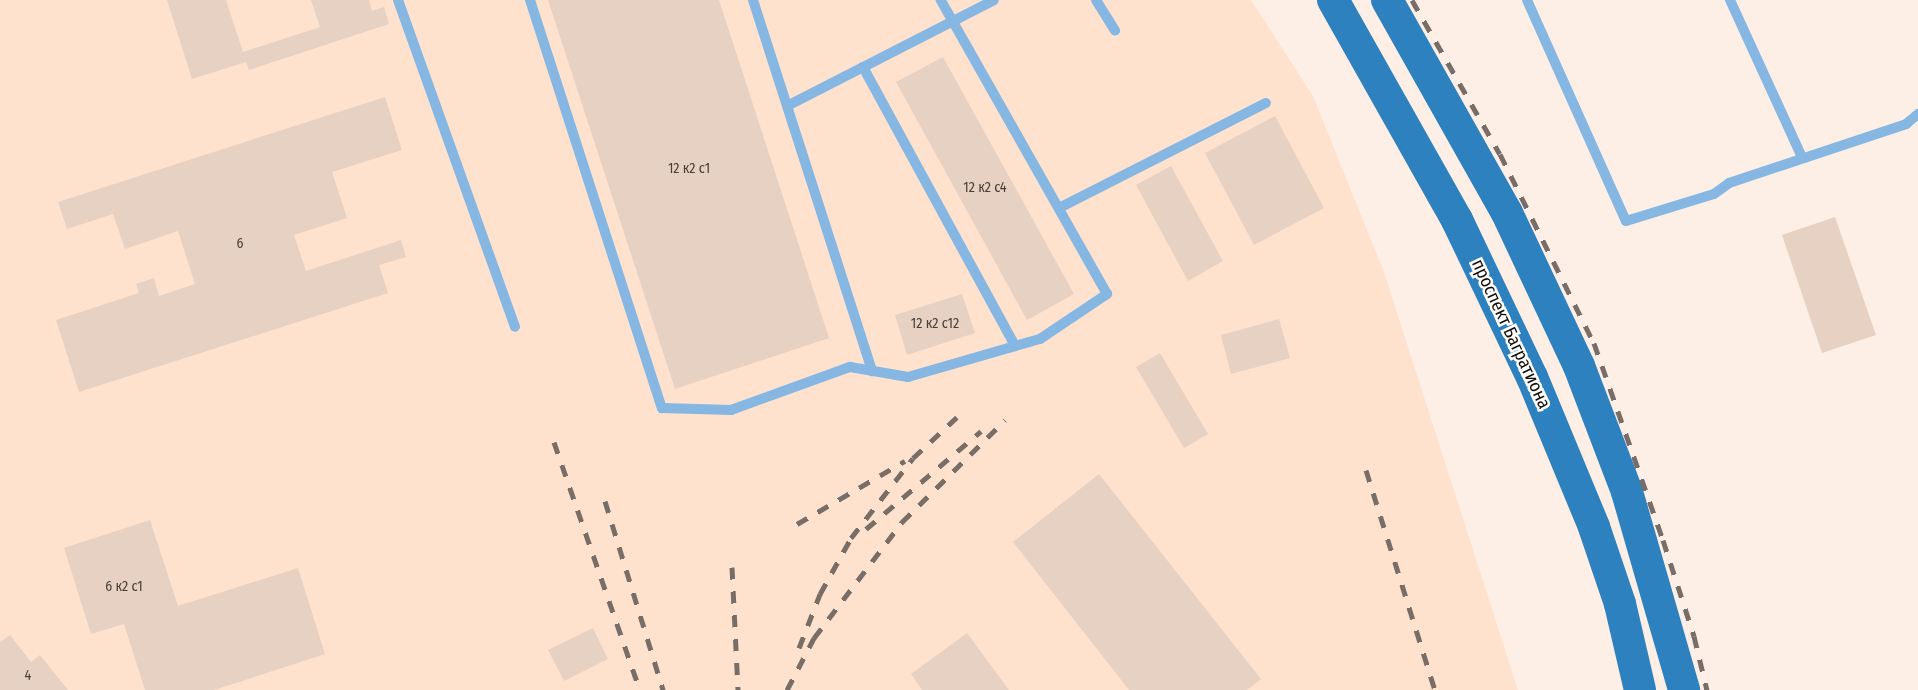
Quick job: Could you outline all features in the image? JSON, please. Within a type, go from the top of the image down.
[{"type":"main road","name":"проспект Багратиона","points":[[1333,0],[1457,220],[1532,377],[1594,527],[1620,604],[1640,690]]},
{"type":"main road","points":[[1387,0],[1507,214],[1579,366],[1627,492],[1684,690]]},
{"type":"lane","points":[[398,0],[516,327]]},
{"type":"lane","points":[[530,0],[662,408],[731,410],[849,367],[908,377],[1040,339],[1107,294],[941,0]]},
{"type":"lane","points":[[753,0],[789,105],[872,371]]},
{"type":"lane","points":[[789,105],[994,0]]},
{"type":"lane","points":[[1096,0],[1115,31]]},
{"type":"lane","points":[[1527,0],[1626,221],[1714,194],[1729,183],[1897,127],[1918,114]]},
{"type":"lane","points":[[1730,0],[1801,157]]},
{"type":"lane","points":[[863,67],[1015,346]]},
{"type":"lane","points":[[1059,208],[1266,103]]},
{"type":"shaded area","points":[[0,0],[1251,0],[1313,96],[1384,272],[1518,690],[0,690]]},
{"type":"building","points":[[167,0],[226,0],[243,52],[320,27],[311,0],[369,0],[372,11],[384,7],[389,24],[249,70],[246,62],[192,79]]},
{"type":"building","points":[[548,0],[719,0],[829,338],[675,389]]},
{"type":"building","points":[[943,57],[1074,294],[1027,320],[896,82]]},
{"type":"building","points":[[385,97],[402,150],[332,172],[347,218],[294,235],[306,271],[401,240],[406,257],[379,265],[388,293],[79,392],[56,320],[139,293],[136,284],[154,278],[159,296],[195,284],[178,231],[125,249],[113,214],[67,229],[58,202]]},
{"type":"building","points":[[1275,116],[1324,208],[1254,245],[1205,153]]},
{"type":"building","points":[[1171,166],[1223,261],[1188,281],[1136,185]]},
{"type":"building","points":[[1835,217],[1876,335],[1822,353],[1782,235]]},
{"type":"building","points":[[962,294],[975,333],[907,355],[895,315]]},
{"type":"building","points":[[1279,319],[1290,358],[1231,374],[1221,335]]},
{"type":"building","points":[[1160,353],[1208,434],[1184,448],[1136,367]]},
{"type":"building","points":[[1099,474],[1261,679],[1247,690],[1129,690],[1013,542]]},
{"type":"building","points":[[150,520],[178,606],[298,568],[325,654],[214,690],[145,690],[124,624],[91,634],[64,548]]},
{"type":"building","points":[[593,628],[608,659],[564,681],[548,650]]},
{"type":"building","points":[[967,633],[1009,690],[922,690],[911,674]]},
{"type":"building","points":[[10,635],[31,662],[40,655],[68,690],[0,690],[0,642]]},
{"type":"railway","points":[[1412,0],[1500,154],[1594,343],[1663,540],[1694,636],[1707,690]]},
{"type":"railway","points":[[799,648],[820,594],[851,538],[913,458],[957,417]]},
{"type":"railway","points":[[787,690],[814,638],[902,522],[1005,420]]},
{"type":"railway","points":[[866,529],[981,431]]},
{"type":"railway","points":[[554,442],[640,690]]},
{"type":"railway","points":[[797,524],[905,461]]},
{"type":"railway","points":[[1366,470],[1435,690]]},
{"type":"railway","points":[[605,501],[663,690]]},
{"type":"railway","points":[[732,567],[738,690]]}]
